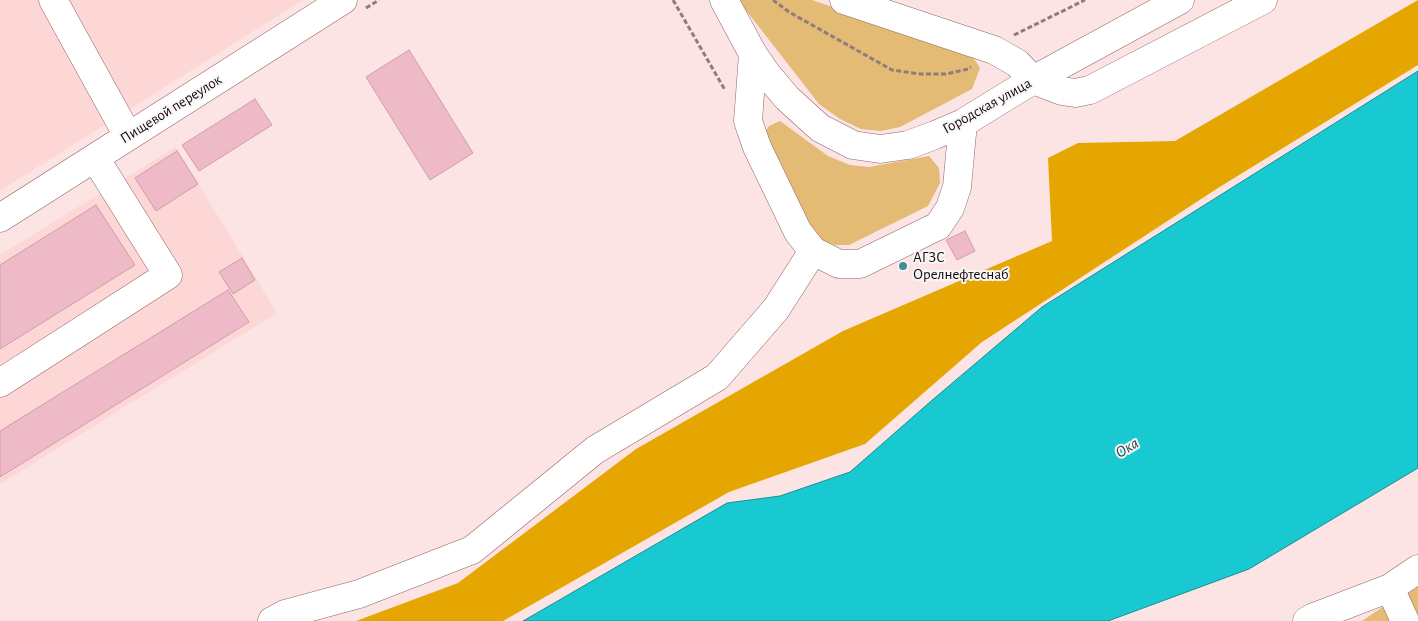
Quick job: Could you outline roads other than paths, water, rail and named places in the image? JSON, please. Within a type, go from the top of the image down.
[{"type":"main road","points":[[53,0],[128,136]]},
{"type":"main road","name":"Пищевой переулок","points":[[0,218],[343,0]]},
{"type":"main road","name":"Городская улица","points":[[724,0],[753,54],[787,98],[820,128],[852,144],[880,149],[908,145],[963,123],[1033,80],[1180,0]]},
{"type":"main road","points":[[844,0],[994,50],[1017,63],[1033,80],[1062,91],[1075,93],[1090,90],[1263,0]]},
{"type":"main road","points":[[753,54],[748,121],[757,146],[798,232],[813,251],[838,264],[860,264],[938,226],[950,208],[957,188],[963,123]]},
{"type":"main road","points":[[0,383],[168,275],[94,158]]},
{"type":"main road","points":[[272,621],[284,614],[359,594],[472,550],[595,450],[717,377],[776,309],[813,251]]},
{"type":"main road","points":[[1307,621],[1390,588],[1418,569]]},
{"type":"main road","points":[[1390,588],[1405,621]]},
{"type":"water","name":"Ока","points":[[1418,71],[1418,468],[1249,569],[1108,621],[523,621],[727,503],[780,496],[850,472],[1042,307]]},
{"type":"place","name":"АГЗС Орелнефтеснаб","points":[[903,266]]}]
